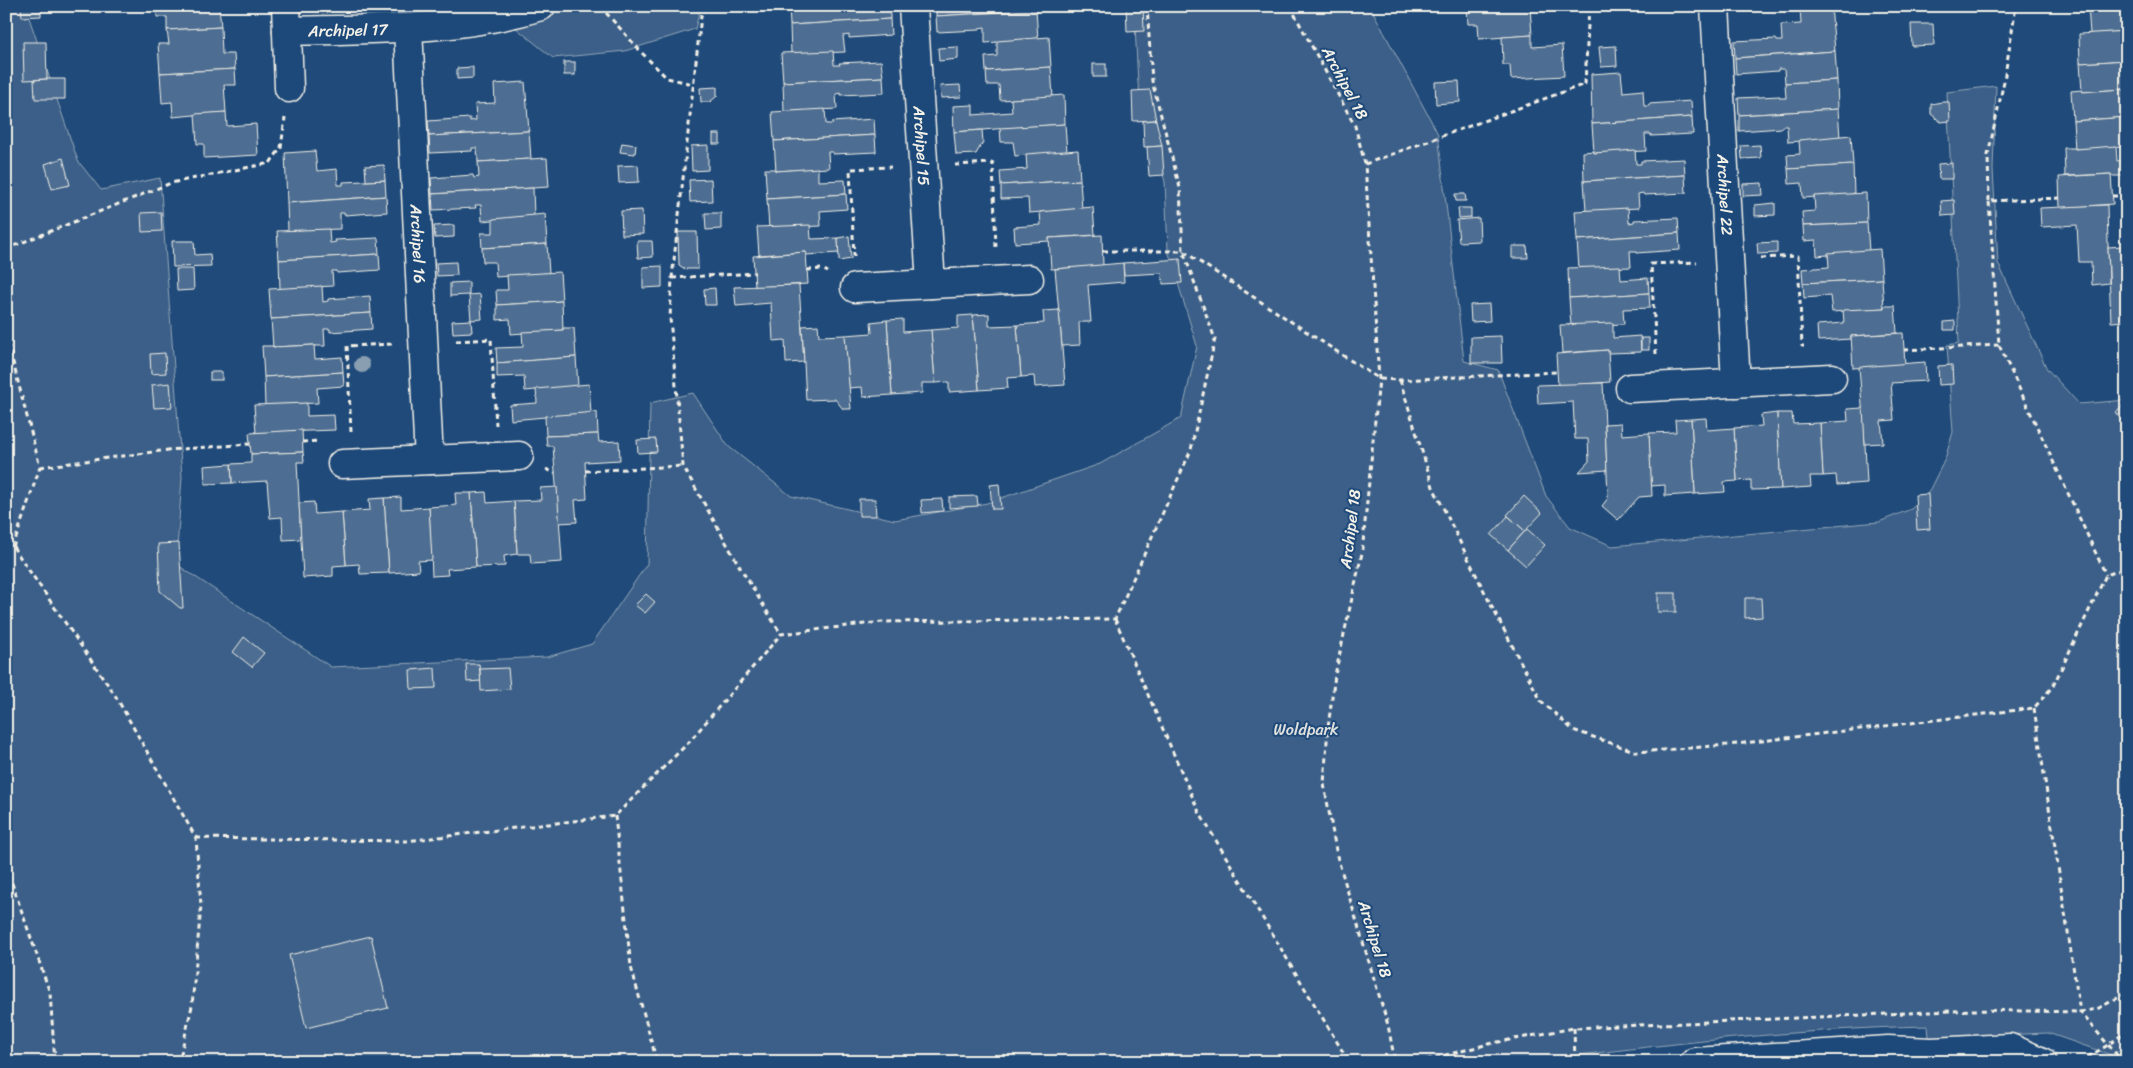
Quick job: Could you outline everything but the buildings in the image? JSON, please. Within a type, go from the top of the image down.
[{"type":"street","name":"Archipel 17","points":[[289,88],[286,19],[408,28],[508,16],[540,6]]},
{"type":"street","name":"Archipel 15","points":[[913,6],[931,284]]},
{"type":"street","name":"Archipel 22","points":[[1715,6],[1736,383]]},
{"type":"street","name":"Archipel 16","points":[[408,28],[429,460]]},
{"type":"street","points":[[855,288],[1029,279]]},
{"type":"street","points":[[1630,388],[1832,378]]},
{"type":"street","points":[[342,464],[519,456]]},
{"type":"street","points":[[1695,1062],[1888,1050],[1932,1052],[2010,1048],[2042,1062]]},
{"type":"path","points":[[600,6],[667,78],[693,84]]},
{"type":"path","points":[[705,6],[701,16],[693,84],[672,278],[670,318],[683,466],[740,568],[781,634]]},
{"type":"path","points":[[1146,6],[1152,81],[1180,188],[1184,251],[1215,339],[1191,450],[1115,619],[1198,812],[1349,1062]]},
{"type":"path","name":"Archipel 18","points":[[1290,6],[1354,126],[1365,164],[1379,379],[1362,553],[1335,676],[1328,727],[1324,784],[1337,856],[1388,1025],[1396,1062]]},
{"type":"path","points":[[1365,164],[1585,84],[1589,6]]},
{"type":"path","points":[[2016,6],[2004,81],[1988,155],[1989,201],[1999,345],[2106,575]]},
{"type":"path","points":[[6,249],[171,183],[270,163],[281,148],[289,88]]},
{"type":"path","points":[[2112,196],[2127,196]]},
{"type":"path","points":[[1989,201],[2060,198]]},
{"type":"path","points":[[1103,251],[1184,251],[1379,379],[1400,380],[1557,372]]},
{"type":"path","points":[[672,278],[754,273]]},
{"type":"path","points":[[6,335],[40,467],[13,547]]},
{"type":"path","points":[[1904,350],[1999,345]]},
{"type":"path","points":[[1400,380],[1433,487],[1541,701],[1573,730],[1637,752],[1728,745],[2034,708],[2053,686],[2106,575],[2127,568]]},
{"type":"path","points":[[40,467],[168,450],[250,444]]},
{"type":"path","points":[[585,471],[683,466]]},
{"type":"path","points":[[6,548],[13,547]]},
{"type":"path","points":[[13,547],[116,695],[196,838],[200,916],[192,1006],[179,1062]]},
{"type":"path","points":[[196,838],[406,841],[615,816],[689,742],[781,634],[882,622],[1115,619]]},
{"type":"path","points":[[2034,708],[2080,1012],[2123,1062]]},
{"type":"path","points":[[615,816],[631,967],[657,1062]]},
{"type":"path","points":[[6,866],[50,994],[55,1062]]},
{"type":"path","points":[[1418,1062],[1493,1043],[1574,1028],[1974,1010],[2080,1012],[2097,1009],[2127,993]]},
{"type":"path","points":[[1574,1028],[1575,1062]]},
{"type":"path","points":[[2080,1062],[2127,1031]]},
{"type":"green space","name":"Woldpark","points":[[6,6],[25,6],[78,161],[101,190],[160,178],[182,477],[176,564],[331,667],[547,657],[592,644],[647,564],[650,403],[693,393],[728,446],[791,496],[895,520],[987,503],[1100,464],[1181,418],[1197,346],[1168,250],[1165,182],[1138,84],[1134,6],[1370,6],[1438,134],[1464,361],[1498,370],[1546,496],[1570,527],[1612,546],[1879,522],[1911,509],[1927,495],[1945,459],[1953,432],[1947,345],[1959,343],[1947,92],[1996,86],[1993,169],[1998,263],[2047,369],[2079,404],[2127,400],[2127,1047],[2111,1055],[2048,1033],[1929,1038],[1928,1026],[1831,1030],[1733,1038],[1587,1054],[1539,1060],[1538,1062],[6,1062]]},
{"type":"green space","points":[[574,6],[701,6],[695,29],[625,51],[553,58],[510,23]]}]
